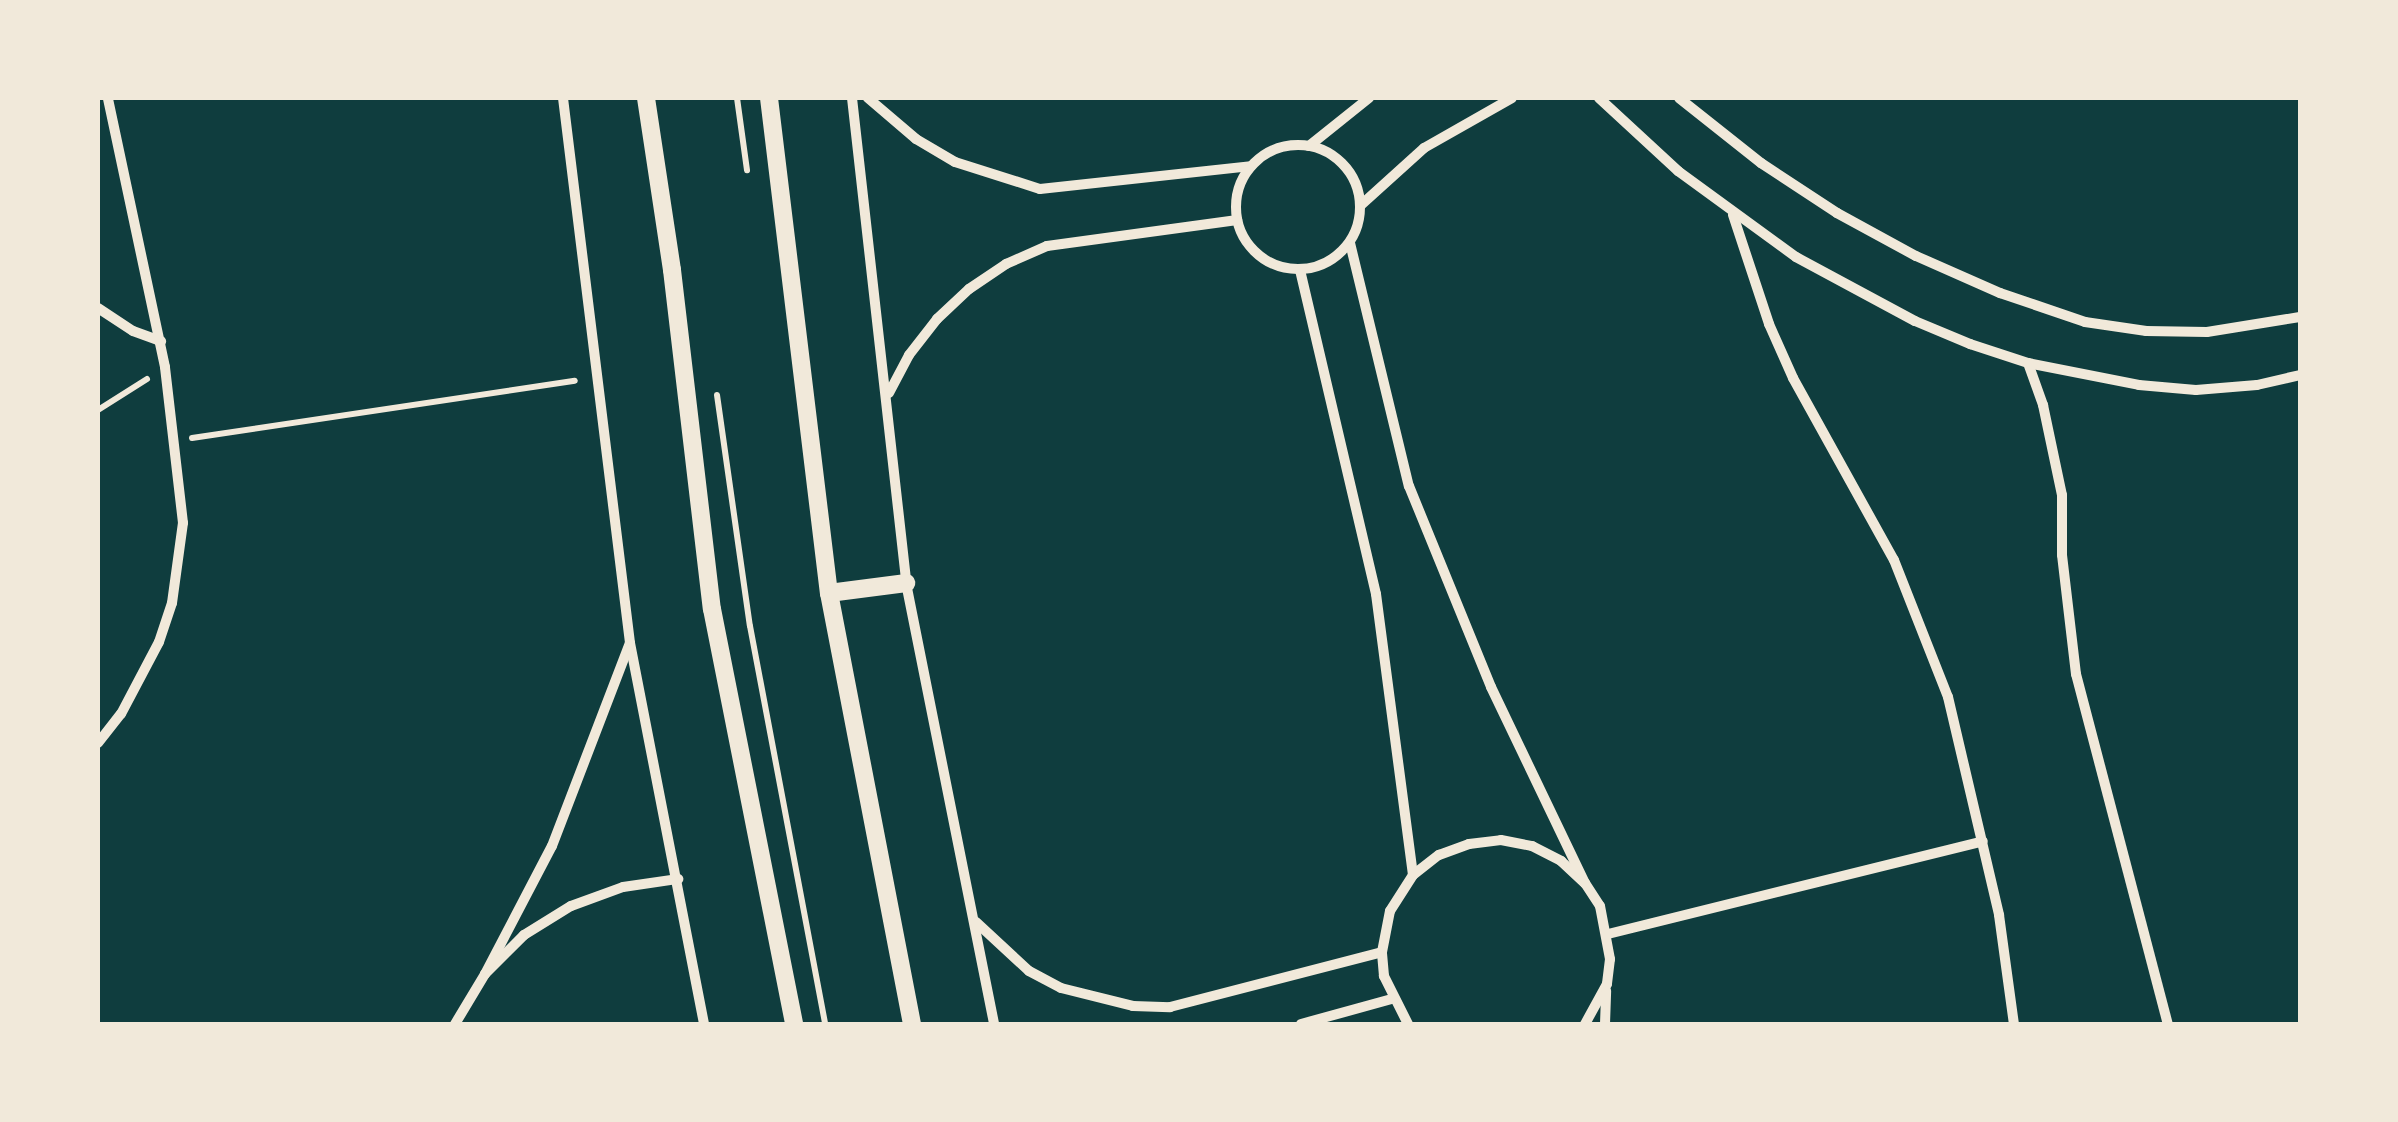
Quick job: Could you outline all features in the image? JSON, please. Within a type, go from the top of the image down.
[{"type":"street","points":[[98,743],[142,679],[172,603],[182,522],[166,367],[108,98]]},
{"type":"street","points":[[563,98],[630,642],[704,1024]]},
{"type":"street","points":[[646,98],[672,270],[712,610],[794,1024]]},
{"type":"street","points":[[770,98],[829,593],[912,1024]]},
{"type":"street","points":[[852,98],[888,394],[906,583],[994,1024]]},
{"type":"street","points":[[868,98],[916,139],[955,162],[1040,189],[1251,166]]},
{"type":"street","points":[[1309,146],[1369,98]]},
{"type":"street","points":[[1512,98],[1424,148],[1361,205],[1350,243],[1409,486],[1491,687],[1608,934],[1604,1024]]},
{"type":"street","points":[[1598,98],[1678,172],[1733,215],[1796,258],[1916,321],[2028,363],[2139,385],[2196,390],[2257,385],[2300,375]]},
{"type":"street","points":[[1679,98],[1761,163],[1837,213],[1916,256],[2000,293],[2086,322],[2146,331],[2207,332],[2300,317]]},
{"type":"street","points":[[1350,243],[1328,262],[1300,270],[1283,268],[1253,250],[1237,220],[1241,182],[1251,166],[1277,148],[1309,146],[1325,151],[1350,173],[1361,205]]},
{"type":"street","points":[[1733,215],[1768,324],[1793,378],[1869,510],[1923,628],[1963,751],[1999,915],[2014,1024]]},
{"type":"street","points":[[888,394],[909,355],[936,319],[969,289],[1006,264],[1047,246],[1237,220]]},
{"type":"street","points":[[1300,270],[1376,594],[1414,875]]},
{"type":"street","points":[[98,308],[133,331],[160,342]]},
{"type":"street","points":[[2028,363],[2047,420],[2062,495],[2067,614],[2076,674],[2168,1024]]},
{"type":"street","points":[[829,593],[906,583]]},
{"type":"street","points":[[456,1024],[552,846],[630,642]]},
{"type":"street","points":[[1408,1024],[1392,999],[1382,952],[1390,911],[1414,875],[1438,855],[1468,844],[1501,840],[1532,846],[1561,861],[1585,882]]},
{"type":"street","points":[[1608,934],[1983,841]]},
{"type":"street","points":[[485,974],[524,935],[571,906],[624,887],[678,880]]},
{"type":"street","points":[[974,920],[999,947],[1045,980],[1096,1000],[1133,1006],[1170,1007],[1382,952]]},
{"type":"street","points":[[1585,1024],[1607,984]]},
{"type":"street","points":[[1301,1024],[1392,999]]},
{"type":"path","points":[[98,410],[166,367]]},
{"type":"path","points":[[176,440],[597,378]]},
{"type":"path","points":[[716,390],[750,626],[825,1024]]}]
